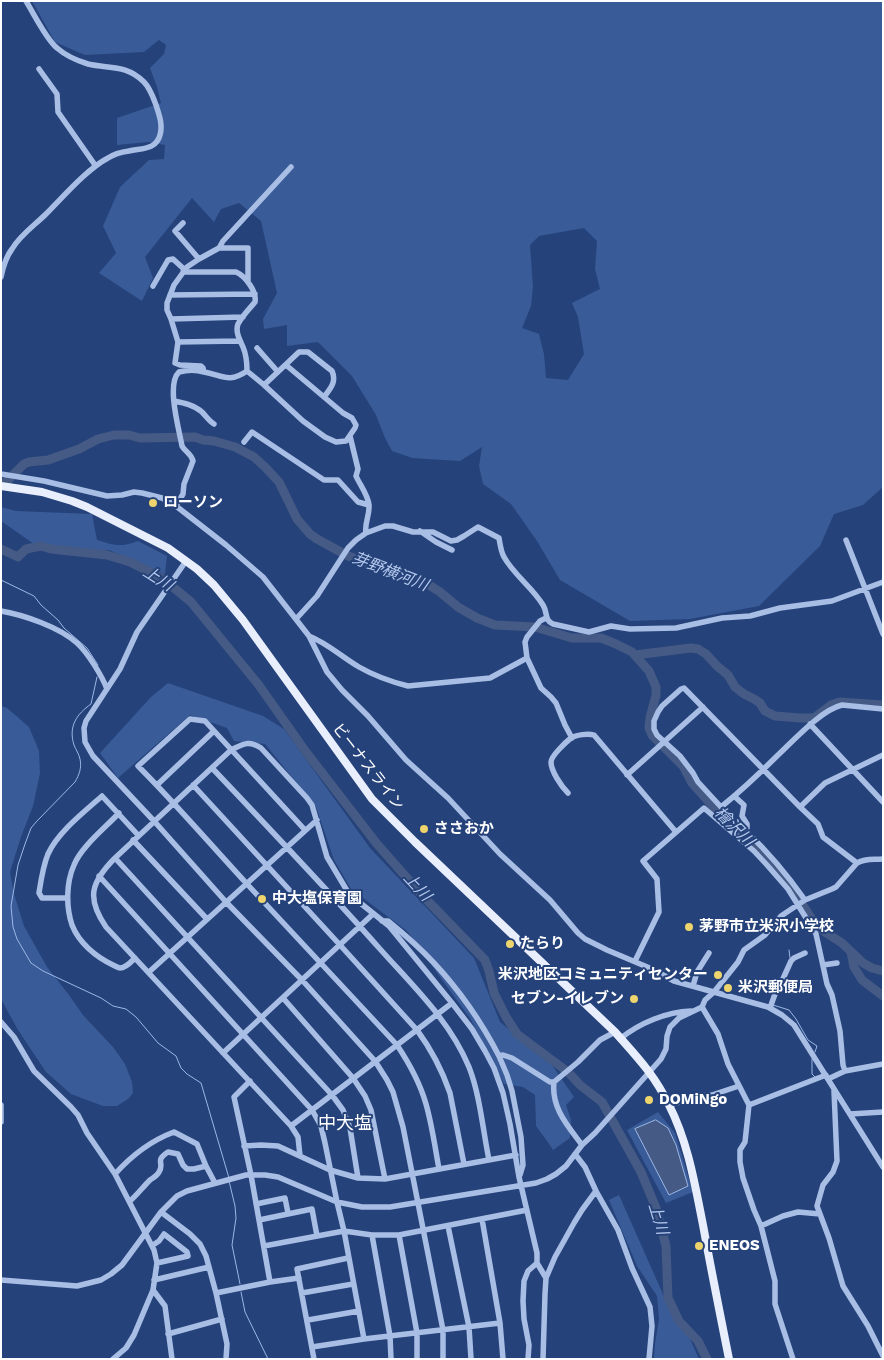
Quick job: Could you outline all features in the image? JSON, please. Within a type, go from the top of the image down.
[{"type":"main road","name":"ビーナスライン","points":[[1,486],[42,492],[87,507],[168,548],[185,564],[214,585],[228,600],[372,799],[634,1051],[650,1072],[670,1105],[678,1124],[694,1182],[729,1359]]},
{"type":"street","points":[[1,277],[12,248],[95,165],[114,155],[130,150],[149,148],[156,144],[161,124],[151,91],[145,82],[121,68],[87,64],[57,48],[26,1]]},
{"type":"street","points":[[39,69],[57,94],[58,112],[95,165]]},
{"type":"street","points":[[220,248],[223,241],[291,167]]},
{"type":"street","points":[[183,223],[175,231],[199,259]]},
{"type":"street","points":[[204,372],[201,366],[175,363],[178,342],[167,310],[167,304],[174,285],[184,271],[199,259],[220,248],[248,248],[248,282]]},
{"type":"street","points":[[153,286],[168,260],[173,259],[184,271],[236,272],[242,274],[256,298],[239,323],[238,328],[247,370],[303,421],[325,437],[336,442],[346,440],[356,424],[352,418],[286,365]]},
{"type":"street","points":[[170,296],[255,294]]},
{"type":"street","points":[[171,319],[243,317]]},
{"type":"street","points":[[178,342],[240,341]]},
{"type":"street","points":[[257,348],[278,372]]},
{"type":"street","points":[[264,385],[299,352],[308,352],[332,371],[334,375],[333,384],[324,396]]},
{"type":"street","points":[[176,506],[183,494],[184,484],[193,461],[192,457],[182,446],[174,401],[174,379],[176,375],[183,371],[204,372],[224,378],[231,378],[247,370]]},
{"type":"street","points":[[174,401],[194,406],[214,424]]},
{"type":"street","points":[[244,442],[252,432],[324,480],[338,480],[358,502],[369,505]]},
{"type":"street","points":[[350,436],[358,469],[356,476],[369,505],[365,527],[366,533]]},
{"type":"street","points":[[2,473],[107,496],[122,496],[134,492],[162,498],[176,506],[226,545],[263,578],[296,619],[308,636],[326,672],[342,690],[368,716],[406,760],[448,798],[500,854],[550,900],[578,933],[607,950],[635,961],[674,981],[770,1008],[794,1025],[883,1167]]},
{"type":"street","points":[[42,492],[44,481]]},
{"type":"street","points":[[296,619],[317,596],[348,548],[366,533],[385,526],[392,526],[413,532],[433,532],[451,541],[457,540],[478,527],[499,538],[503,556],[544,607],[543,620],[530,633],[525,642],[527,658],[541,688],[556,703],[572,738]]},
{"type":"street","points":[[420,531],[452,550]]},
{"type":"street","points":[[846,540],[883,634]]},
{"type":"street","points":[[185,564],[137,632],[120,670],[86,721],[84,728],[85,742],[93,756],[226,902],[302,980],[375,1062],[387,1080],[397,1103],[403,1126],[443,1330],[444,1359]]},
{"type":"street","points":[[543,620],[589,632],[611,626],[630,629],[676,628],[722,618],[750,616],[780,608],[832,601],[883,582]]},
{"type":"street","points":[[1,611],[27,617],[58,631],[76,642],[104,680],[107,689]]},
{"type":"street","points":[[308,636],[317,639],[360,668],[408,686],[490,678],[527,658]]},
{"type":"street","points":[[857,863],[823,837],[818,824],[800,807],[764,769],[684,688],[662,706],[654,721],[654,729],[657,734],[680,756],[698,782],[721,807],[764,769],[810,724],[836,707],[883,709]]},
{"type":"street","points":[[627,775],[703,707]]},
{"type":"street","points":[[305,830],[205,721],[190,719],[138,766],[175,803],[246,883],[397,1045],[407,1060],[426,1103],[438,1169]]},
{"type":"street","points":[[810,724],[883,802]]},
{"type":"street","points":[[157,785],[214,731]]},
{"type":"street","points":[[568,793],[560,785],[551,764],[552,757],[572,738],[590,733],[594,735],[676,832]]},
{"type":"street","points":[[300,1156],[298,1137],[291,1126],[106,927],[95,906],[94,887],[99,876],[115,858],[231,750],[249,742],[261,748],[312,805],[327,857],[349,894],[389,926],[472,1029],[485,1051],[494,1068],[503,1093],[519,1177],[537,1253],[537,1263],[546,1278]]},
{"type":"street","points":[[800,807],[825,783],[883,755]]},
{"type":"street","points":[[212,768],[360,926],[438,1014],[455,1040],[468,1067],[475,1088],[489,1160]]},
{"type":"street","points":[[193,785],[417,1030],[436,1058],[446,1082],[451,1097],[464,1164]]},
{"type":"street","points":[[67,898],[42,898],[39,893],[42,872],[48,854],[56,841],[102,795],[138,835]]},
{"type":"street","points":[[734,796],[744,805],[742,816],[747,824],[747,832],[796,887],[805,900]]},
{"type":"street","points":[[635,961],[660,912],[657,879],[643,861],[704,808],[754,851],[788,889],[816,934],[840,1031],[844,1071]]},
{"type":"street","points":[[119,813],[80,853],[73,866],[67,898],[73,926],[91,952],[119,968],[126,967],[135,958]]},
{"type":"street","points":[[149,972],[317,820]]},
{"type":"street","points":[[133,840],[207,919]]},
{"type":"street","points":[[115,858],[332,1094],[343,1110],[350,1128],[358,1178]]},
{"type":"street","points":[[1,1280],[77,1286],[92,1283],[111,1274],[122,1265],[161,1212],[178,1196],[187,1191],[243,1175],[278,1177],[337,1202],[368,1207],[390,1207],[536,1183],[547,1179],[566,1166],[582,1145],[650,1072],[661,1059],[666,1049],[670,1027],[679,1018],[702,1007],[738,962],[744,950],[765,935],[781,916],[798,904],[832,889],[857,863],[866,858],[874,860],[883,859]]},
{"type":"street","points":[[99,876],[312,1110],[321,1126],[325,1143],[364,1339]]},
{"type":"street","points":[[223,1053],[373,914]]},
{"type":"street","points":[[382,921],[388,921],[434,963],[454,986],[472,1011],[499,1056],[512,1091],[520,1137],[523,1165],[519,1177]]},
{"type":"street","points":[[693,986],[697,972],[709,953]]},
{"type":"street","points":[[770,1008],[791,961],[805,953]]},
{"type":"street","points":[[823,965],[836,962]]},
{"type":"street","points":[[282,998],[353,1078],[365,1096],[371,1110],[385,1179]]},
{"type":"street","points":[[291,1126],[452,1003]]},
{"type":"street","points":[[702,1007],[718,1034],[728,1064],[749,1105],[745,1142],[740,1150],[740,1162],[743,1178],[761,1226],[775,1281],[775,1304],[792,1359]]},
{"type":"street","points":[[499,1056],[503,1055],[512,1058],[550,1082],[556,1080],[578,1062],[600,1040],[618,1035],[679,1011],[693,1011]]},
{"type":"street","points":[[1,1022],[14,1037],[34,1070],[78,1116],[87,1133],[115,1174],[153,1245],[157,1262],[153,1290],[134,1335],[126,1348],[113,1359]]},
{"type":"street","points":[[749,1105],[844,1071],[883,1064]]},
{"type":"street","points":[[556,1080],[554,1097],[557,1110],[582,1145]]},
{"type":"street","points":[[250,1081],[234,1097],[251,1175],[270,1282]]},
{"type":"street","points":[[670,1105],[701,1096],[712,1095],[739,1086]]},
{"type":"street","points":[[834,1089],[837,1160],[832,1172],[823,1185],[817,1206],[829,1238],[843,1286],[868,1326],[883,1356]]},
{"type":"street","points":[[1,1105],[1,1122]]},
{"type":"street","points":[[850,1114],[883,1112]]},
{"type":"street","points":[[115,1174],[140,1149],[174,1132],[197,1144],[206,1166],[216,1183]]},
{"type":"street","points":[[244,1146],[278,1146],[330,1170],[358,1178],[385,1179],[516,1155]]},
{"type":"street","points":[[130,1201],[158,1174],[161,1169],[160,1162],[162,1156],[168,1152],[178,1154],[187,1169],[206,1166]]},
{"type":"street","points":[[575,1154],[585,1167],[618,1230],[632,1268],[650,1307],[652,1326],[649,1359]]},
{"type":"street","points":[[543,1359],[546,1278],[555,1257],[574,1223],[596,1191]]},
{"type":"street","points":[[256,1204],[285,1198],[288,1213]]},
{"type":"street","points":[[259,1220],[312,1209],[317,1236]]},
{"type":"street","points":[[264,1246],[344,1231],[372,1235],[399,1235],[527,1210]]},
{"type":"street","points":[[161,1212],[190,1234],[200,1244],[206,1256],[227,1344],[226,1359]]},
{"type":"street","points":[[761,1226],[798,1212],[820,1214]]},
{"type":"street","points":[[482,1219],[500,1323],[503,1359]]},
{"type":"street","points":[[448,1226],[469,1327],[471,1359]]},
{"type":"street","points":[[153,1245],[164,1234],[187,1252],[188,1256],[157,1262]]},
{"type":"street","points":[[372,1235],[390,1336],[391,1359]]},
{"type":"street","points":[[399,1235],[416,1333],[417,1359]]},
{"type":"street","points":[[314,1359],[297,1269],[348,1258]]},
{"type":"street","points":[[528,1359],[529,1345],[523,1301],[524,1281],[528,1271],[537,1263]]},
{"type":"street","points":[[154,1280],[209,1267]]},
{"type":"street","points":[[216,1293],[299,1278]]},
{"type":"street","points":[[302,1293],[353,1284]]},
{"type":"street","points":[[153,1290],[165,1306],[172,1359]]},
{"type":"street","points":[[308,1320],[359,1311]]},
{"type":"street","points":[[168,1334],[222,1319]]},
{"type":"street","points":[[312,1347],[500,1323]]},
{"type":"shaded area","points":[[32,1],[883,1],[883,487],[863,505],[834,514],[820,546],[759,606],[690,619],[630,621],[560,580],[537,541],[511,504],[483,484],[479,466],[482,447],[460,461],[412,458],[392,451],[376,415],[352,376],[318,342],[287,346],[287,325],[264,329],[263,319],[277,293],[261,221],[239,203],[221,209],[214,222],[192,198],[145,257],[153,278],[142,301],[99,273],[116,253],[103,226],[120,187],[149,160],[164,159],[165,145],[149,142],[117,145],[117,118],[161,103],[150,68],[164,54],[166,45],[159,40],[144,52],[85,55],[55,42]],"holes":[[[584,228],[597,241],[595,269],[600,289],[572,303],[578,317],[584,354],[568,380],[546,378],[544,354],[539,334],[522,328],[531,306],[533,287],[530,245],[539,236]]]},
{"type":"shaded area","points":[[1,507],[16,511],[92,514],[97,540],[117,545],[138,541],[167,556],[165,574],[109,550],[70,551],[34,544],[1,521]]},
{"type":"shaded area","points":[[168,683],[263,716],[284,729],[370,848],[474,958],[500,1022],[552,1065],[574,1097],[566,1105],[571,1120],[570,1138],[553,1150],[536,1126],[535,1095],[523,1087],[504,1084],[471,1020],[407,931],[351,889],[334,860],[316,807],[265,744],[234,741],[227,728],[190,715],[118,778],[100,753],[151,697]]},
{"type":"shaded area","points":[[1,706],[7,708],[29,727],[39,751],[40,773],[33,806],[10,872],[14,894],[24,926],[47,967],[83,1015],[113,1047],[125,1064],[132,1082],[133,1093],[128,1099],[117,1106],[103,1106],[71,1094],[46,1072],[18,1030],[1,999]]},
{"type":"shaded area","points":[[658,1112],[675,1133],[693,1192],[666,1203],[627,1130]]},
{"type":"shaded area","points":[[656,1120],[668,1128],[676,1145],[688,1186],[669,1195],[635,1129]]},
{"type":"shaded area","points":[[619,1195],[666,1301],[688,1334],[699,1359],[654,1359],[659,1319],[657,1296],[637,1266],[609,1200]]},
{"type":"waterway","name":"芽野横河川","points":[[1,485],[24,464],[48,460],[79,449],[98,439],[114,435],[129,435],[140,438],[195,437],[214,441],[235,447],[254,457],[279,482],[297,519],[310,534],[348,556],[426,583],[458,607],[477,618],[495,625],[535,627],[572,638],[601,638],[632,652],[649,671],[656,687],[649,728],[652,735],[683,766],[692,783],[710,803],[734,828],[754,844],[775,867],[817,927],[842,943],[863,963],[883,971]]},
{"type":"waterway","name":"上川","points":[[1,549],[18,557],[26,549],[41,546],[51,549],[107,555],[130,562],[162,578],[191,602],[258,684],[306,752],[377,844],[422,895],[485,960],[494,993],[517,1034],[568,1072],[580,1085],[602,1102],[641,1172],[656,1208],[666,1246],[668,1298],[679,1321],[698,1341],[707,1359]]},
{"type":"waterway","points":[[1,580],[34,596],[64,628],[87,648],[98,665]]},
{"type":"waterway","name":"芽野横河川","points":[[635,655],[691,648],[698,649],[728,675],[735,687],[760,703],[765,711],[775,716],[814,718],[831,705],[840,702],[883,705]]},
{"type":"waterway","points":[[97,677],[91,704],[78,716],[73,726],[72,738],[81,762],[78,777],[31,828],[25,844],[18,865],[11,906],[13,927],[17,939],[31,963],[43,971],[101,998],[113,1006],[126,1009],[136,1017],[158,1043],[176,1056],[181,1068],[187,1074],[201,1083],[229,1178]]},
{"type":"waterway","points":[[789,950],[790,958]]},
{"type":"waterway","points":[[851,952],[854,967],[862,980],[883,996]]},
{"type":"waterway","points":[[773,1005],[789,1010],[808,1040],[817,1046],[815,1052]]},
{"type":"waterway","points":[[812,1059],[812,1074],[815,1077]]},
{"type":"waterway","points":[[229,1181],[236,1218],[232,1245],[240,1284]]},
{"type":"waterway","points":[[241,1292],[245,1312],[268,1359]]},
{"type":"place","name":"ローソン","points":[[153,503]]},
{"type":"place","name":"ささおか","points":[[424,829]]},
{"type":"place","name":"中大塩保育園","points":[[262,899]]},
{"type":"place","name":"茅野市立米沢小学校","points":[[689,927]]},
{"type":"place","name":"たらり","points":[[510,944]]},
{"type":"place","name":"米沢地区コミュニティセンター","points":[[718,975]]},
{"type":"place","name":"米沢郵便局","points":[[728,988]]},
{"type":"place","name":"セブン-イレブン","points":[[634,999]]},
{"type":"place","name":"DOMiNgo","points":[[649,1100]]},
{"type":"place","name":"ENEOS","points":[[699,1246]]},
{"type":"district","name":"中大塩","points":[[345,1124]]},
{"type":"water label","name":"檜沢川","points":[[734,827]]}]
